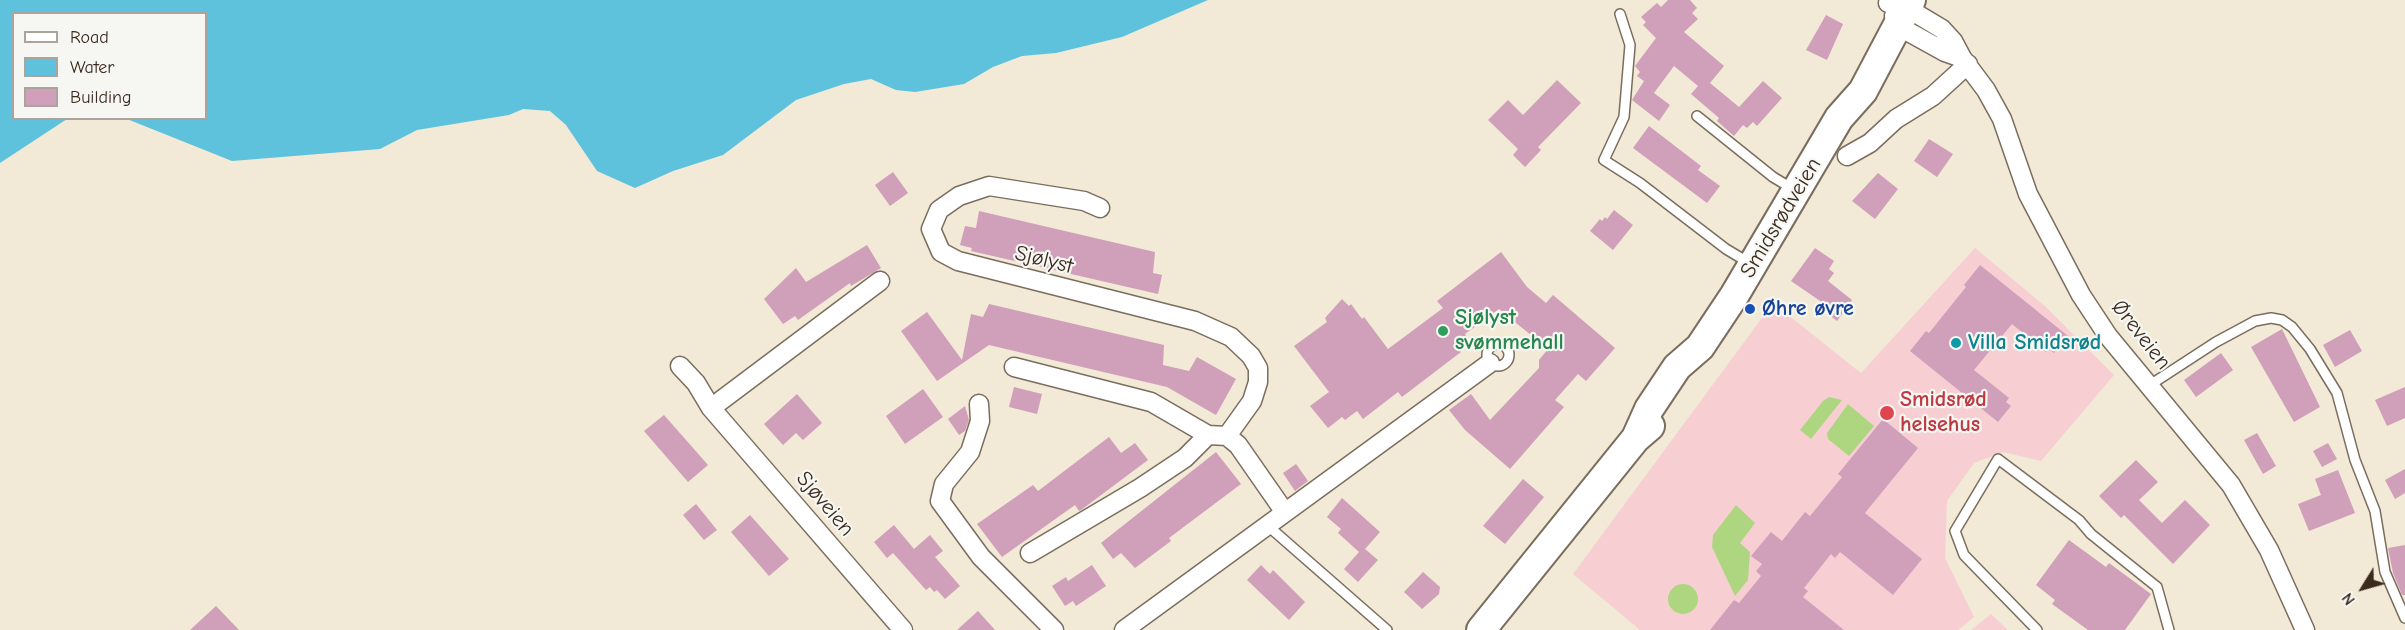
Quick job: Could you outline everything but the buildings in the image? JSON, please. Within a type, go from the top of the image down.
[{"type":"main road","name":"Smidsrødveien","points":[[1481,630],[1636,438],[1661,417],[1689,378],[1700,347],[1753,265],[1839,118],[1849,82],[1899,7]]},
{"type":"street","points":[[1899,7],[1932,45],[1965,61]]},
{"type":"street","name":"Smidsrødveien","points":[[1847,156],[1870,143],[1896,119],[1933,96],[1965,61]]},
{"type":"street","name":"Øreveien","points":[[1965,61],[1995,103],[2028,194],[2081,295],[2108,336],[2231,485],[2269,550],[2304,630]]},
{"type":"street","name":"Sjølyst","points":[[1100,208],[1084,201],[989,186],[959,196],[939,210],[931,229],[941,252],[958,261],[1195,321],[1231,337],[1251,356],[1258,368],[1258,382],[1252,401],[1227,436]]},
{"type":"street","points":[[711,408],[880,281]]},
{"type":"street","points":[[1124,630],[1284,511],[1490,363]]},
{"type":"street","name":"Sjøveien","points":[[680,366],[696,383],[711,408],[903,630]]},
{"type":"street","points":[[1014,367],[1151,402],[1208,435],[1227,436],[1238,445],[1284,511]]},
{"type":"street","points":[[979,404],[980,421],[970,452],[944,484],[940,501],[981,557],[1054,630]]},
{"type":"street","points":[[1030,553],[1140,488],[1185,458],[1208,435]]},
{"type":"lane","points":[[1620,14],[1630,45],[1624,117],[1604,159],[1640,183],[1726,249],[1753,265]]},
{"type":"lane","points":[[1697,117],[1773,177],[1797,192]]},
{"type":"lane","points":[[2150,386],[2225,336],[2255,321],[2271,318],[2282,320],[2292,327],[2310,349],[2337,393],[2355,460],[2375,511],[2385,572],[2405,618]]},
{"type":"lane","points":[[2037,630],[1964,555],[1955,531],[1998,459],[2079,520],[2091,534],[2157,587],[2169,630]]},
{"type":"lane","points":[[1267,525],[1387,630]]},
{"type":"shaded area","name":"Smidsrød helsehus","points":[[1975,248],[2045,306],[2114,375],[2041,461],[2003,452],[1974,463],[1947,501],[1945,558],[1974,617],[1958,630],[1640,630],[1573,574],[1773,303],[1861,373]]},
{"type":"shaded area","points":[[1991,614],[2008,630],[1971,630]]},
{"type":"green space","points":[[1829,397],[1842,400],[1811,439],[1800,430],[1823,401]]},
{"type":"green space","points":[[1848,404],[1874,426],[1849,456],[1828,439],[1827,433]]},
{"type":"green space","points":[[1736,505],[1755,523],[1740,543],[1750,552],[1748,580],[1735,596],[1712,547],[1713,535]]},
{"type":"green space","points":[[1683,584],[1693,589],[1698,599],[1693,609],[1683,614],[1673,609],[1668,599],[1673,589]]},
{"type":"water","points":[[0,0],[1208,0],[1122,37],[1056,53],[1022,56],[993,67],[964,84],[915,92],[896,90],[871,79],[844,84],[796,100],[723,155],[673,171],[635,188],[597,171],[566,125],[550,111],[523,109],[509,115],[417,130],[380,149],[232,161],[130,120],[207,120],[207,12],[12,12],[12,120],[65,120],[0,163]]},
{"type":"place","name":"Øhre øvre","points":[[1750,309]]},
{"type":"place","name":"Sjølyst svømmehall","points":[[1443,331]]},
{"type":"place","name":"Villa Smidsrød","points":[[1956,343]]},
{"type":"place","name":"Smidsrød helsehus","points":[[1887,413]]}]
